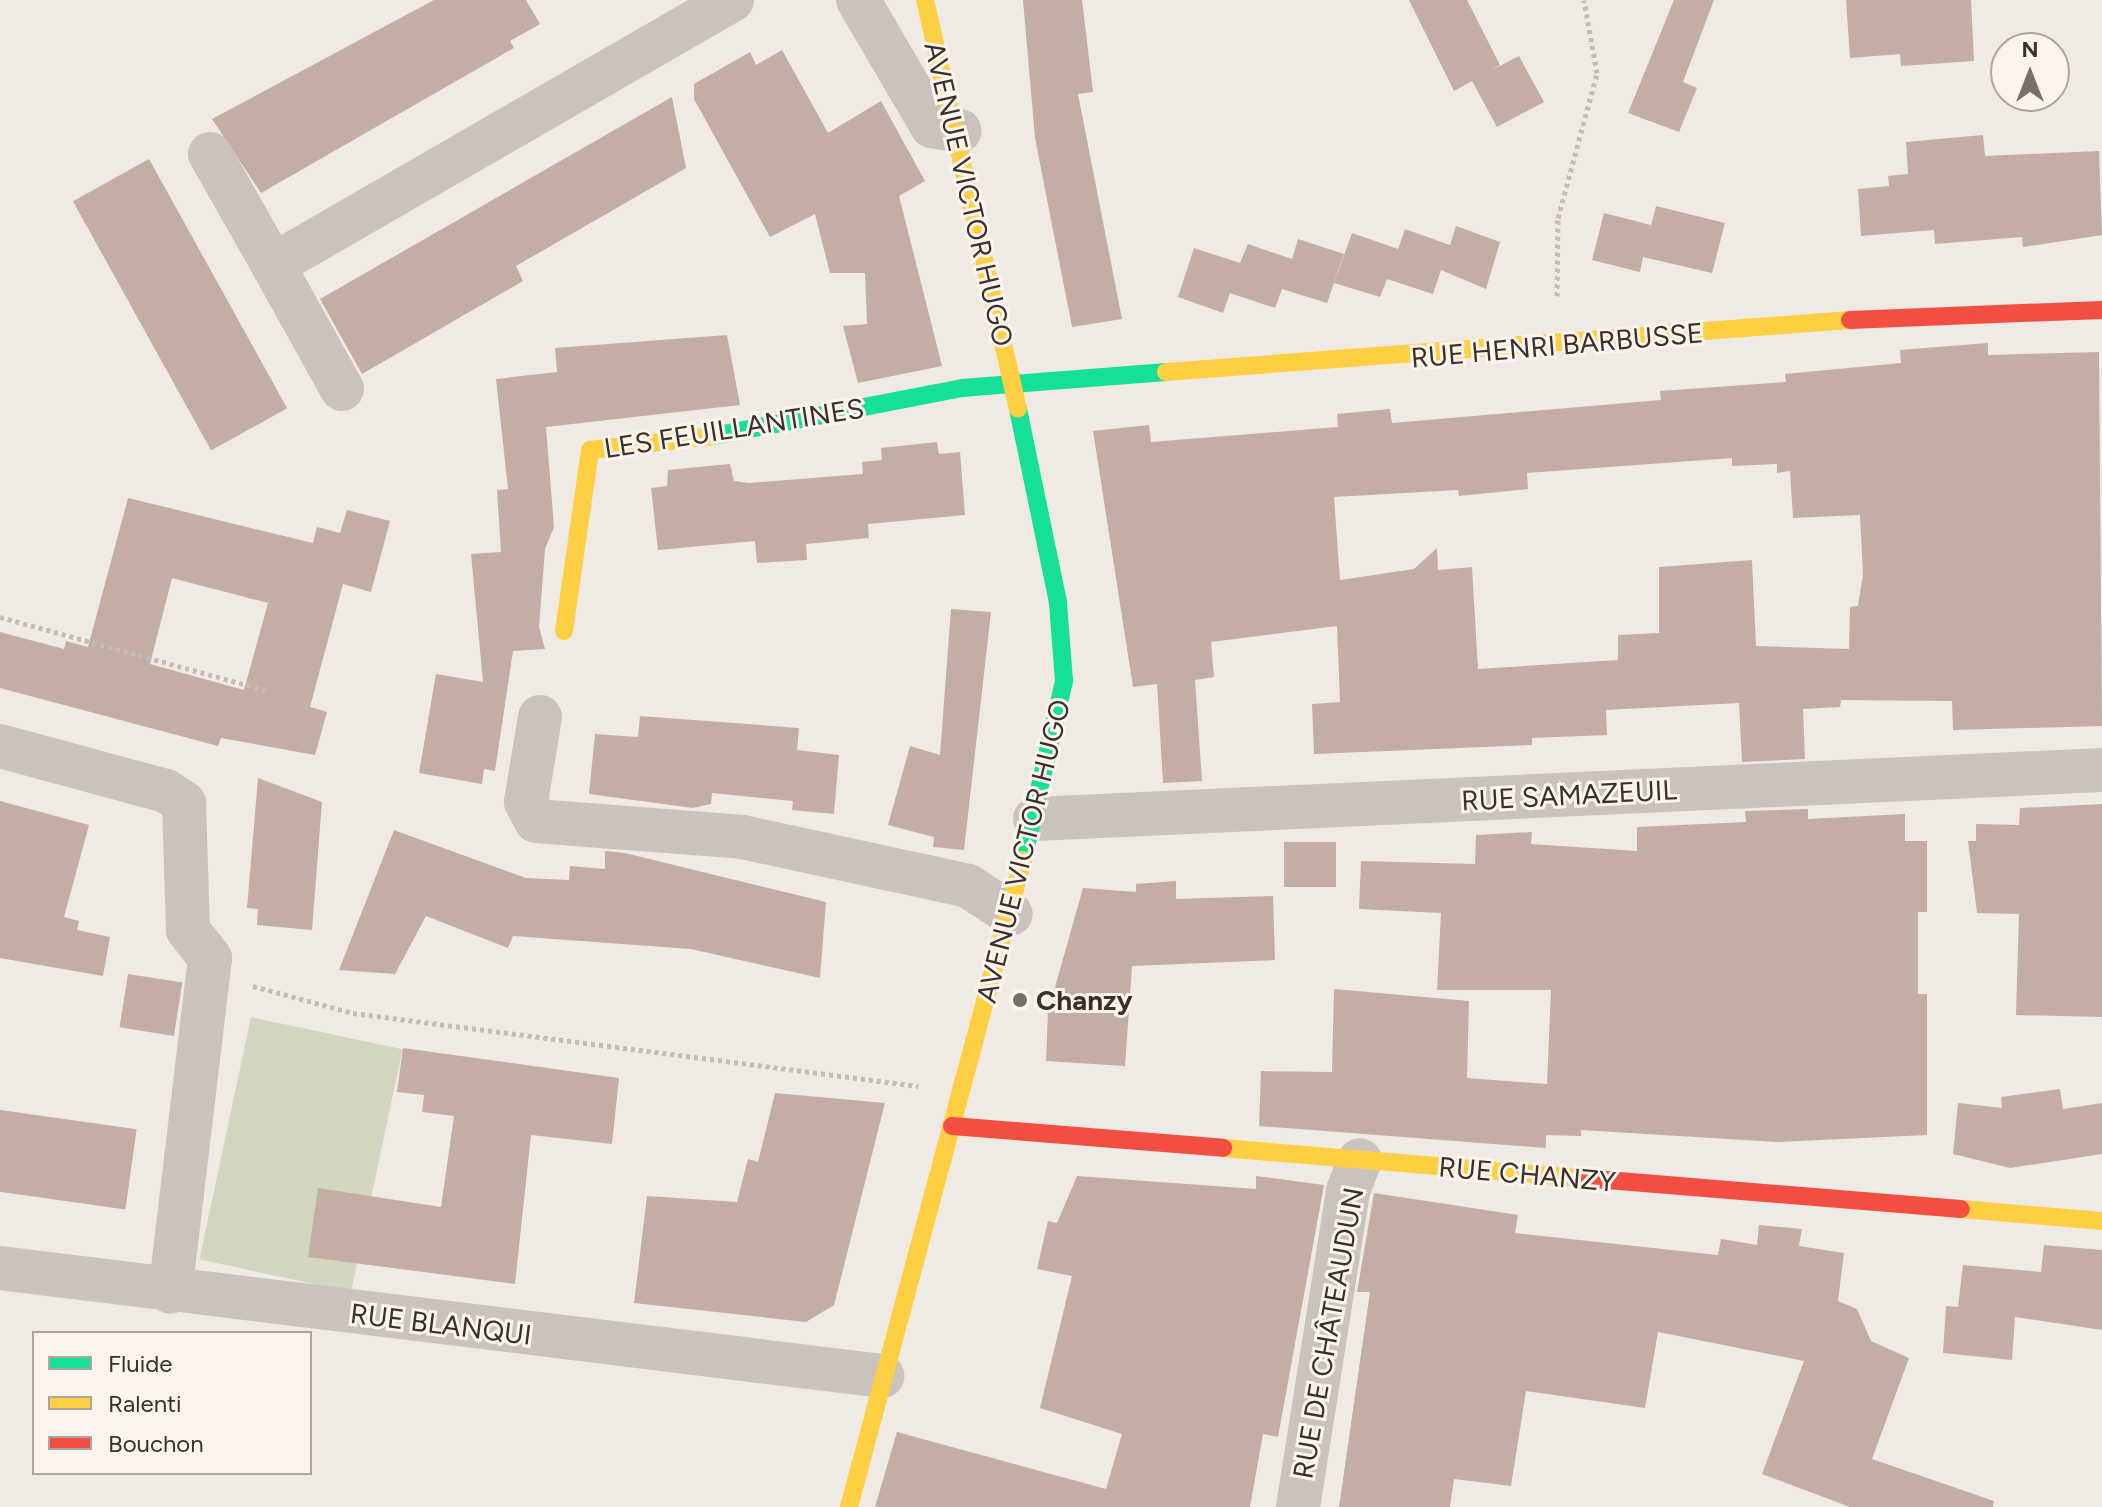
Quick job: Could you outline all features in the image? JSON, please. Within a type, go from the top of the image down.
[{"type":"street","points":[[273,265],[732,0]]},
{"type":"street","points":[[858,0],[932,126],[960,131]]},
{"type":"street","name":"AVENUE VICTOR HUGO","points":[[849,1507],[882,1376],[1011,914],[1058,730],[1063,644],[960,131],[925,0]]},
{"type":"street","points":[[210,154],[342,389]]},
{"type":"street","name":"RUE HENRI BARBUSSE","points":[[1012,385],[1991,309],[2102,310]]},
{"type":"street","name":"LES FEUILLANTINES","points":[[564,631],[590,450],[726,435],[1012,385]]},
{"type":"street","points":[[540,717],[526,802],[536,821],[742,837],[968,886],[1011,914]]},
{"type":"street","points":[[0,746],[166,791],[184,803],[183,900],[188,930],[210,958],[170,1292]]},
{"type":"street","name":"RUE SAMAZEUIL","points":[[1035,819],[2102,770]]},
{"type":"street","name":"RUE CHANZY","points":[[952,1126],[2102,1221]]},
{"type":"street","name":"RUE DE CHÂTEAUDUN","points":[[1298,1507],[1348,1191],[1360,1160]]},
{"type":"street","name":"RUE BLANQUI","points":[[0,1268],[170,1292],[882,1376]]},
{"type":"path","points":[[1555,273],[1558,218],[1597,73],[1584,0]]},
{"type":"path","points":[[0,617],[265,690]]},
{"type":"path","points":[[209,974],[353,1013],[962,1092]]},
{"type":"green space","points":[[251,1017],[403,1049],[351,1292],[199,1260]]},
{"type":"building","points":[[434,0],[526,0],[540,24],[510,41],[514,48],[261,193],[212,119]]},
{"type":"building","points":[[1023,0],[1082,0],[1093,92],[1078,94],[1122,319],[1072,327],[1035,138]]},
{"type":"building","points":[[1409,0],[1467,0],[1500,65],[1490,71],[1519,56],[1544,102],[1497,127],[1472,81],[1454,91]]},
{"type":"building","points":[[1674,0],[1714,0],[1683,82],[1697,88],[1679,132],[1628,113]]},
{"type":"building","points":[[1846,0],[1971,0],[1974,61],[1901,66],[1900,54],[1850,58]]},
{"type":"building","points":[[782,50],[828,133],[881,101],[925,181],[899,196],[942,366],[858,383],[843,326],[867,324],[865,273],[830,273],[815,214],[770,237],[694,99],[694,84],[750,52],[756,65]]},
{"type":"building","points":[[672,97],[686,168],[516,266],[523,281],[362,374],[320,299]]},
{"type":"building","points":[[1983,135],[1985,156],[2099,151],[2102,235],[2023,247],[2022,237],[1935,244],[1934,230],[1861,236],[1858,189],[1889,186],[1888,176],[1908,174],[1906,142]]},
{"type":"building","points":[[149,159],[287,408],[211,450],[73,201]]},
{"type":"building","points":[[1656,206],[1725,223],[1712,273],[1643,257],[1640,272],[1592,260],[1604,213],[1651,225],[1649,234]]},
{"type":"building","points":[[1456,226],[1500,242],[1486,289],[1441,270],[1433,294],[1387,279],[1380,297],[1334,283],[1352,233],[1398,249],[1405,229],[1450,245]]},
{"type":"building","points":[[1298,239],[1344,254],[1327,303],[1282,289],[1275,308],[1230,293],[1223,313],[1178,297],[1194,248],[1240,263],[1248,244],[1292,259]]},
{"type":"building","points":[[727,335],[740,405],[546,427],[554,527],[545,549],[539,627],[545,649],[513,651],[495,771],[484,769],[482,784],[419,773],[436,674],[483,682],[471,554],[501,552],[497,490],[508,489],[496,379],[557,372],[555,348]]},
{"type":"building","points":[[1988,343],[1988,355],[2099,352],[2102,726],[1953,730],[1952,701],[1841,700],[1840,707],[1803,709],[1805,759],[1742,762],[1739,703],[1606,710],[1607,735],[1532,738],[1532,745],[1314,754],[1312,704],[1340,702],[1337,626],[1211,642],[1214,677],[1195,680],[1202,781],[1163,783],[1157,684],[1133,687],[1093,431],[1149,425],[1151,442],[1338,427],[1337,414],[1390,409],[1392,423],[1661,400],[1660,391],[1786,382],[1785,374],[1901,363],[1900,350]],"holes":[[[1732,458],[1732,466],[1777,464],[1777,473],[1790,471],[1793,518],[1860,515],[1863,574],[1858,606],[1850,607],[1849,649],[1756,646],[1752,560],[1659,567],[1659,633],[1618,635],[1618,660],[1478,669],[1472,567],[1438,570],[1437,548],[1414,569],[1340,580],[1334,497],[1458,490],[1459,496],[1528,489],[1527,473]]]},
{"type":"building","points":[[937,442],[939,454],[960,452],[965,515],[868,524],[869,538],[806,544],[807,560],[757,563],[755,541],[658,550],[651,488],[667,486],[668,470],[730,464],[734,481],[749,483],[863,474],[862,462],[882,460],[881,448]]},
{"type":"building","points":[[128,498],[313,543],[317,527],[340,533],[347,510],[390,521],[371,592],[343,584],[310,707],[327,712],[315,755],[221,738],[218,746],[0,688],[0,632],[64,649],[66,641],[88,647]],"holes":[[[172,578],[268,603],[244,690],[150,664]]]},
{"type":"building","points":[[951,609],[991,612],[964,850],[933,847],[934,837],[888,825],[910,746],[940,755]]},
{"type":"building","points":[[640,716],[799,728],[797,750],[839,755],[834,814],[792,810],[793,801],[712,793],[711,804],[693,808],[589,794],[595,734],[638,737]]},
{"type":"building","points":[[258,778],[322,802],[312,930],[257,925],[258,909],[247,908]]},
{"type":"building","points":[[0,801],[89,825],[64,917],[79,921],[77,930],[110,937],[103,976],[0,958]]},
{"type":"building","points":[[2102,804],[2102,1017],[2016,1015],[2019,914],[1977,913],[1968,841],[1976,841],[1976,824],[2019,825],[2020,808]]},
{"type":"building","points":[[1808,809],[1808,819],[1905,814],[1905,841],[1927,841],[1927,912],[1918,912],[1918,994],[1927,994],[1927,1135],[1777,1142],[1581,1130],[1581,1136],[1546,1135],[1546,1148],[1259,1126],[1261,1071],[1332,1072],[1334,989],[1469,1001],[1467,1078],[1547,1084],[1551,990],[1437,990],[1441,913],[1359,909],[1361,861],[1475,864],[1476,835],[1532,832],[1531,844],[1637,851],[1637,827],[1746,822],[1745,811]]},
{"type":"building","points":[[394,830],[526,878],[569,880],[570,866],[605,869],[605,851],[625,853],[826,902],[820,978],[691,949],[513,936],[508,948],[426,916],[395,974],[339,970]]},
{"type":"building","points":[[1284,842],[1336,842],[1336,887],[1284,887]]},
{"type":"building","points":[[1176,881],[1176,899],[1273,896],[1275,960],[1132,966],[1125,1066],[1046,1061],[1048,1012],[1083,888],[1136,892],[1136,884]]},
{"type":"building","points":[[128,974],[182,983],[174,1036],[120,1027]]},
{"type":"building","points":[[403,1048],[619,1078],[612,1144],[531,1135],[515,1284],[308,1257],[318,1188],[441,1207],[454,1116],[422,1112],[424,1095],[397,1092]]},
{"type":"building","points":[[2060,1089],[2063,1109],[2102,1103],[2102,1154],[2010,1168],[1953,1154],[1958,1103],[2002,1108],[2001,1097]]},
{"type":"building","points":[[775,1093],[885,1103],[834,1305],[806,1322],[634,1303],[647,1196],[737,1202],[748,1159],[758,1162]]},
{"type":"building","points":[[0,1110],[137,1129],[125,1209],[0,1192]]},
{"type":"building","points":[[1077,1176],[1256,1189],[1256,1176],[1324,1185],[1278,1437],[1263,1434],[1250,1507],[875,1507],[897,1432],[1106,1489],[1122,1434],[1040,1408],[1072,1276],[1037,1269],[1048,1221],[1057,1223]]},
{"type":"building","points":[[1374,1193],[1518,1215],[1515,1233],[1718,1255],[1721,1239],[1757,1245],[1759,1225],[1802,1229],[1799,1246],[1844,1253],[1838,1301],[1857,1309],[1871,1341],[1909,1358],[1872,1459],[1994,1501],[1993,1507],[1850,1507],[1762,1474],[1804,1361],[1658,1332],[1645,1408],[1526,1391],[1511,1486],[1454,1479],[1450,1507],[1339,1507],[1370,1292],[1357,1292]]},
{"type":"building","points":[[2044,1245],[2102,1250],[2102,1330],[2015,1317],[2012,1360],[1943,1353],[1946,1306],[1958,1307],[1963,1265],[2041,1272]]},
{"type":"traffic: fast","points":[[713,436],[962,388],[1166,372]]},
{"type":"traffic: fast","points":[[1018,409],[1058,603],[1064,681],[1023,860]]},
{"type":"traffic: slow","points":[[925,0],[1018,409]]},
{"type":"traffic: slow","points":[[1166,372],[1850,320]]},
{"type":"traffic: slow","points":[[564,631],[590,450],[713,436]]},
{"type":"traffic: slow","points":[[849,1507],[1023,860]]},
{"type":"traffic: slow","points":[[1223,1148],[1583,1178]]},
{"type":"traffic: slow","points":[[1961,1209],[2102,1221]]},
{"type":"traffic: jam","points":[[1850,320],[2102,310]]},
{"type":"traffic: jam","points":[[952,1126],[1223,1148]]},
{"type":"traffic: jam","points":[[1583,1178],[1961,1209]]},
{"type":"place","name":"Chanzy","points":[[1020,1000]]}]
